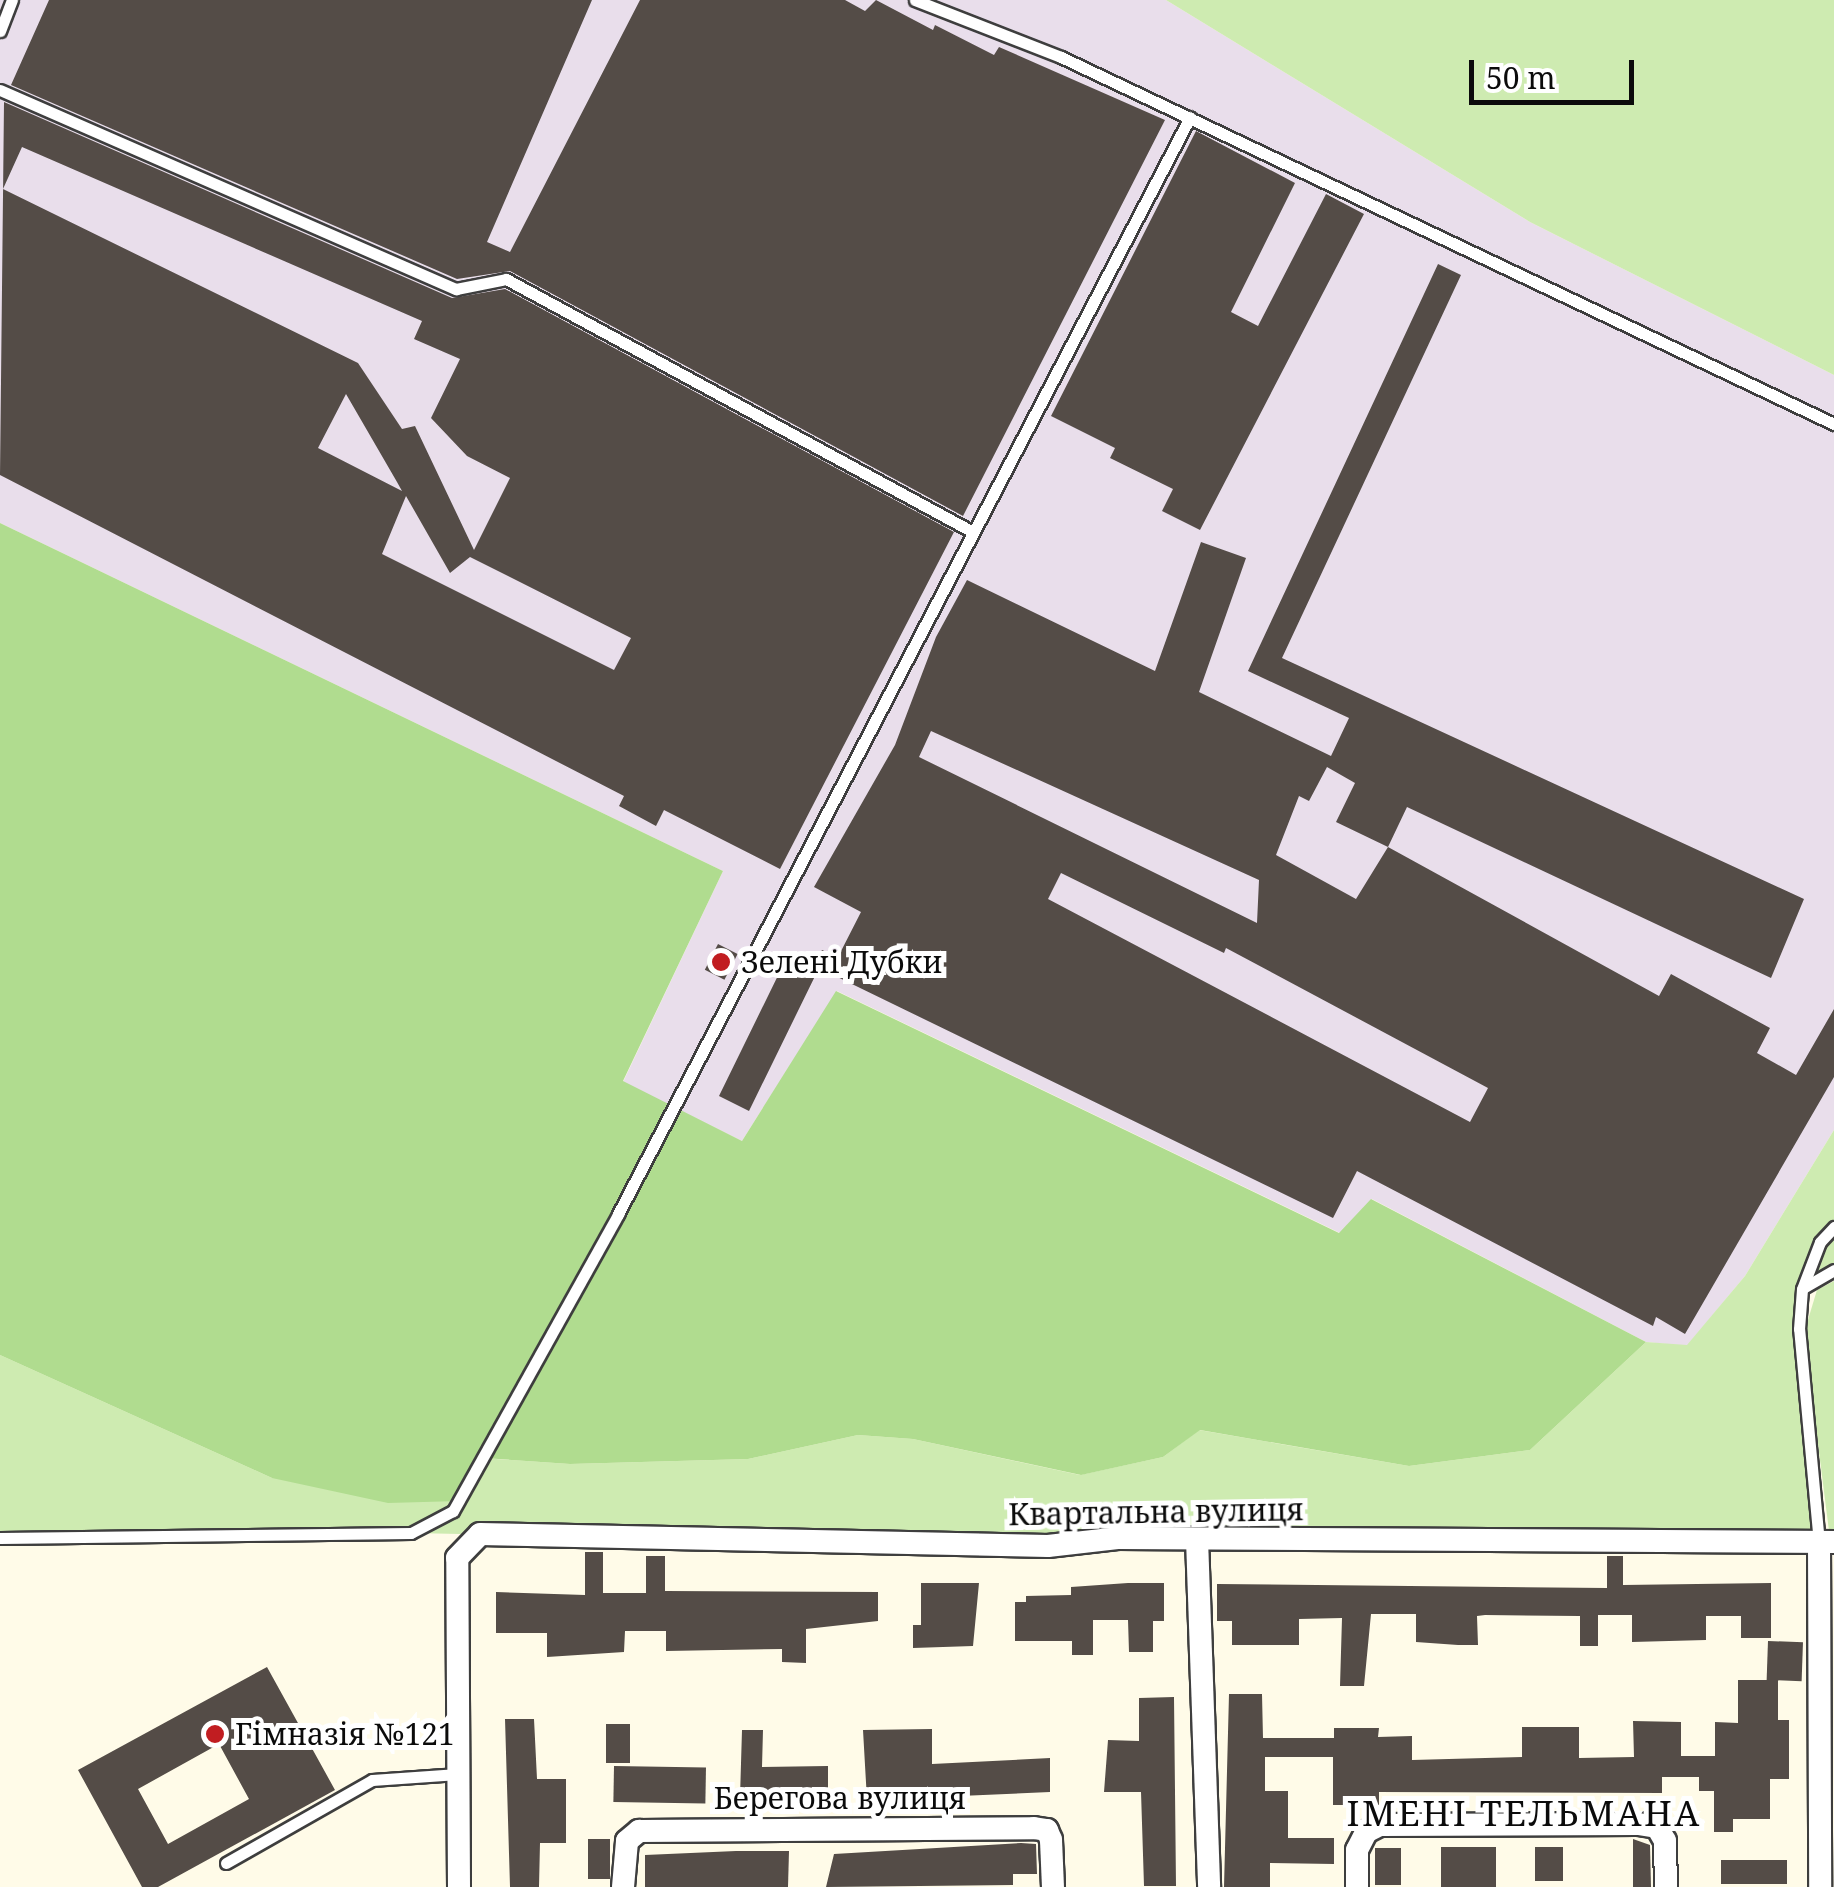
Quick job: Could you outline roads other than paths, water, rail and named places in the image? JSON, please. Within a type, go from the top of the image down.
[{"type":"street","name":"Квартальна вулиця","points":[[458,1774],[457,1558],[480,1534],[1048,1546],[1118,1538],[1826,1543]]},
{"type":"street","points":[[1197,1539],[1209,1887]]},
{"type":"street","points":[[1820,1887],[1826,1543]]},
{"type":"street","points":[[458,1774],[459,1887]]},
{"type":"street","points":[[1357,1887],[1357,1850],[1366,1832],[1380,1825],[1638,1824],[1658,1828],[1665,1840],[1666,1887]]},
{"type":"street","name":"Берегова вулиця","points":[[623,1887],[627,1841],[638,1830],[1014,1828],[1047,1830],[1053,1887]]},
{"type":"lane","points":[[0,32],[12,0]]},
{"type":"lane","points":[[915,0],[1190,117],[1834,424]]},
{"type":"lane","points":[[0,90],[456,290],[506,279],[973,532]]},
{"type":"lane","points":[[0,1538],[410,1533],[453,1511],[618,1214],[1190,117]]},
{"type":"lane","points":[[1826,1543],[1800,1330],[1802,1289],[1820,1242],[1834,1227]]},
{"type":"lane","points":[[1802,1289],[1834,1270]]},
{"type":"lane","points":[[226,1863],[372,1780],[458,1774]]},
{"type":"place","name":"Зелені Дубки","points":[[721,962]]},
{"type":"place","name":"Гімназія №121","points":[[215,1734]]},
{"type":"district","name":"ІМЕНІ ТЕЛЬМАНА","points":[[1524,1813]]}]
